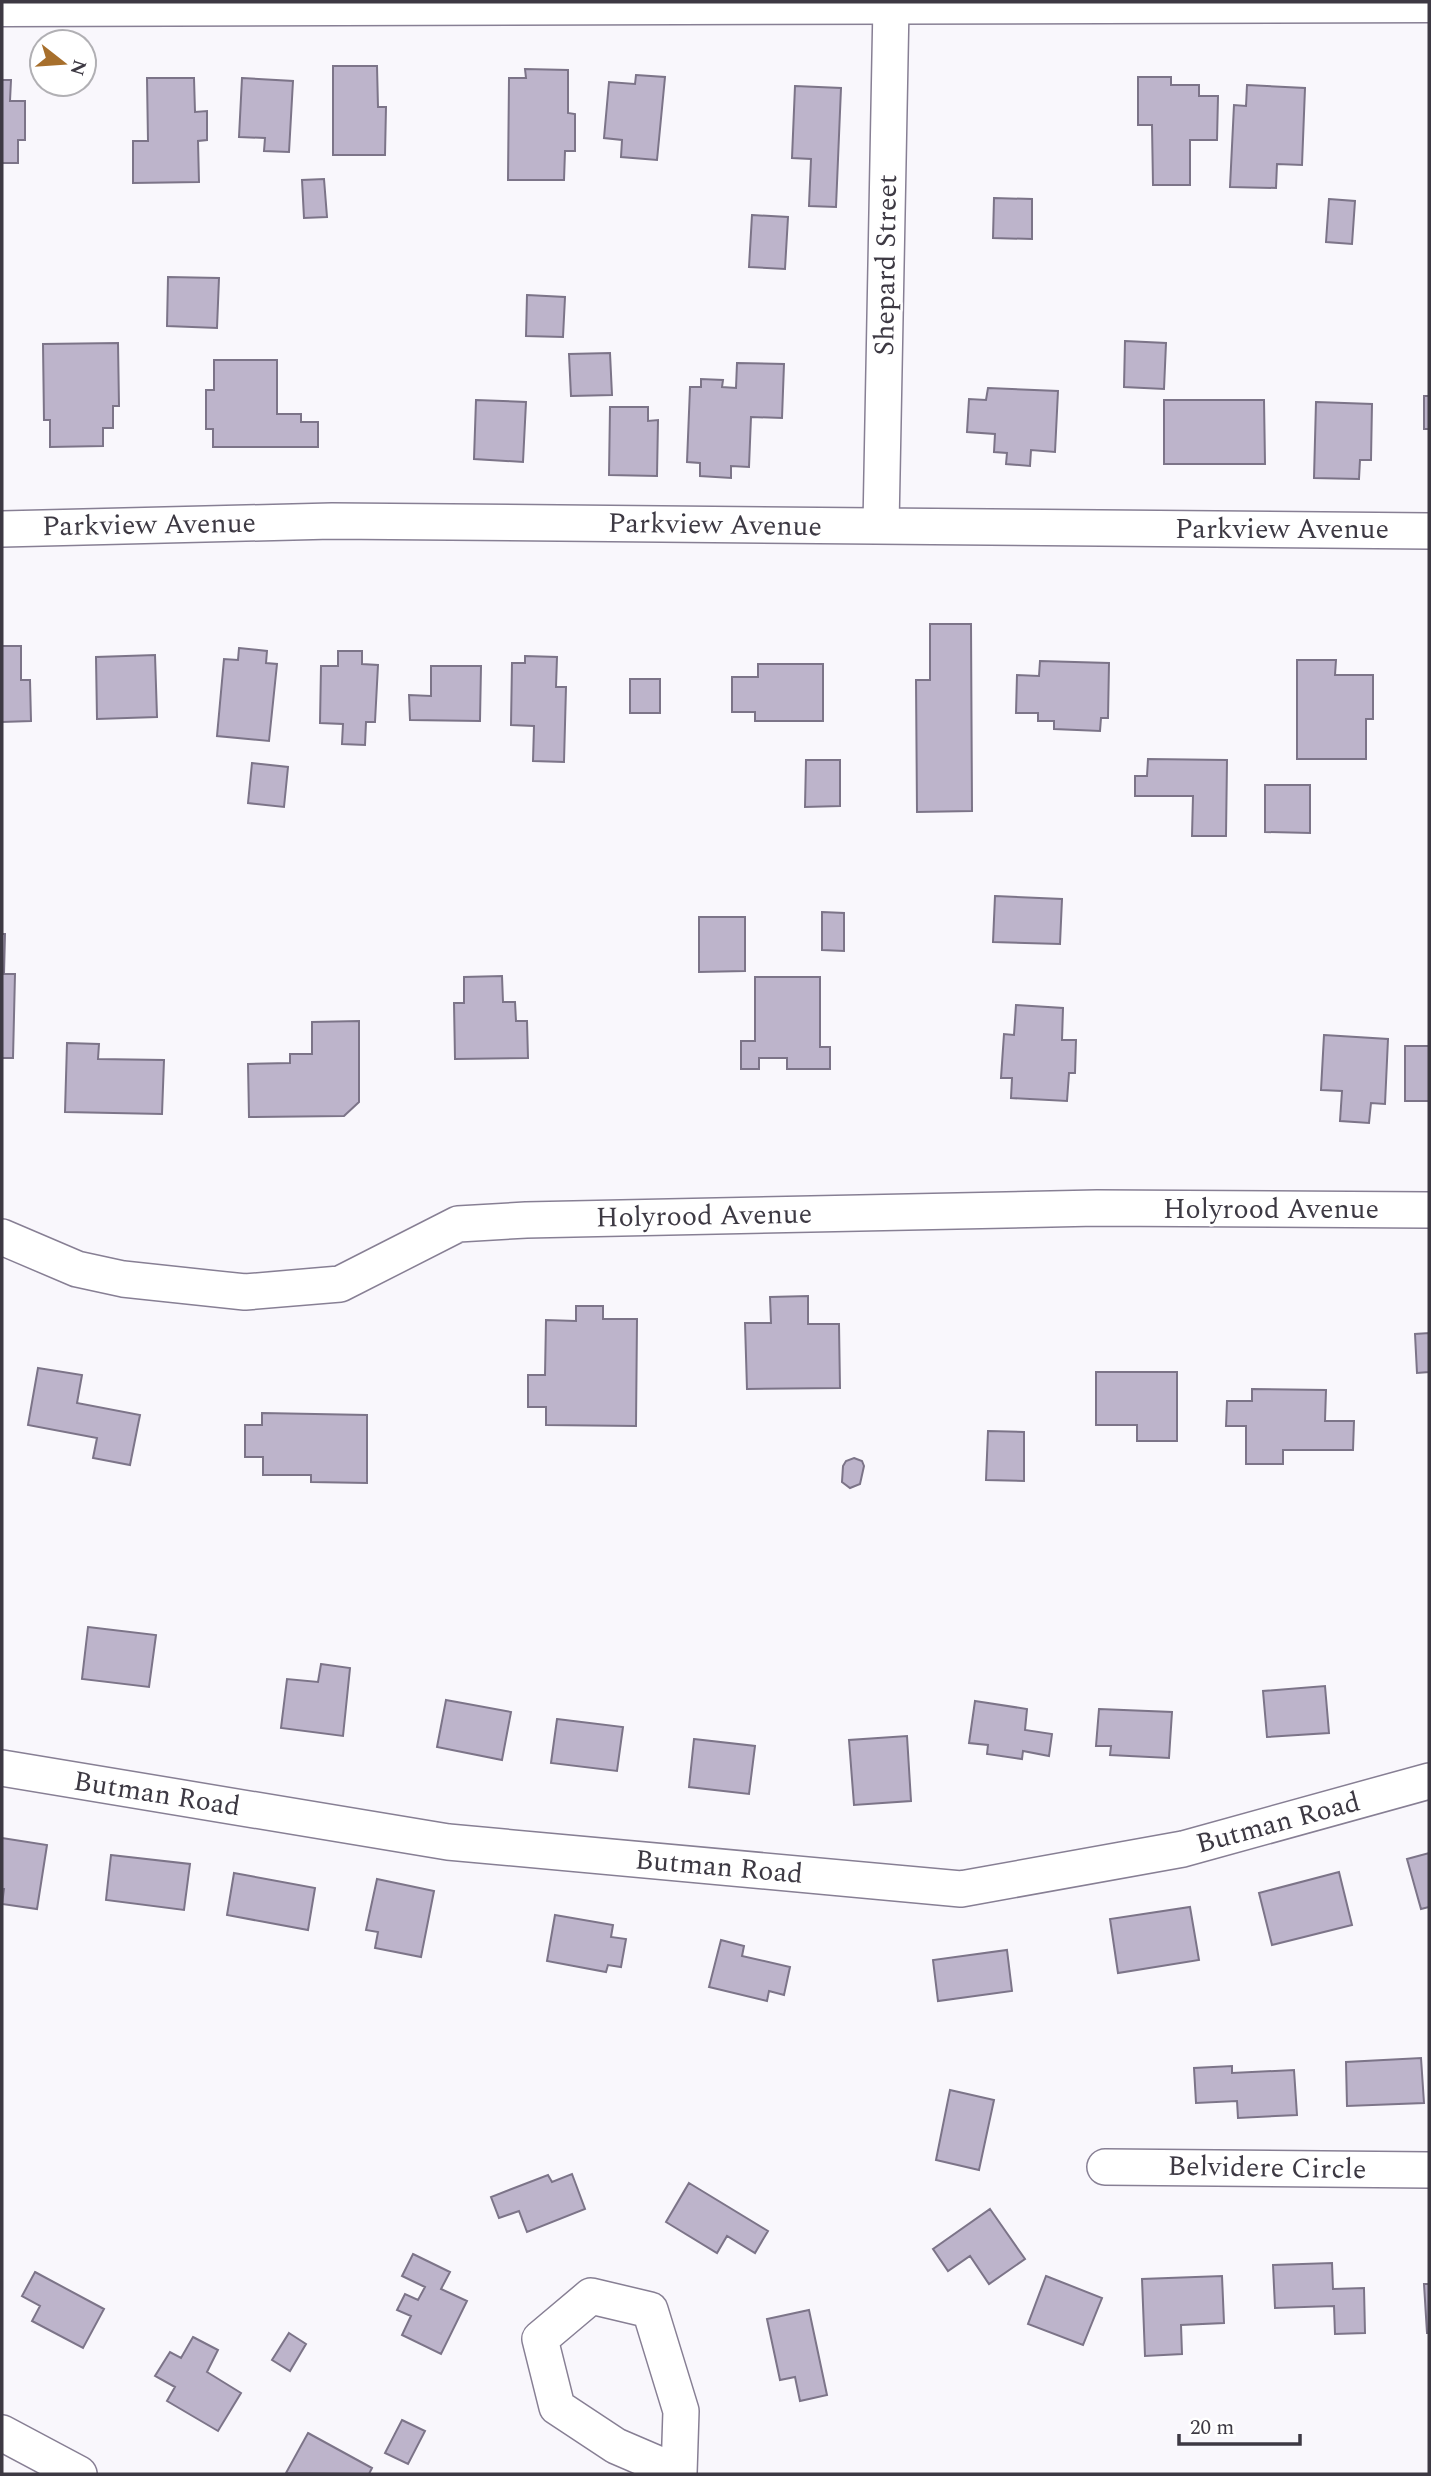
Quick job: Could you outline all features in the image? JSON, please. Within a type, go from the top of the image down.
[{"type":"street","points":[[2,7],[110,4],[1429,3]]},
{"type":"street","name":"Shepard Street","points":[[881,526],[891,5]]},
{"type":"street","name":"Parkview Avenue","points":[[2,529],[332,521],[1429,531]]},
{"type":"street","name":"Holyrood Avenue","points":[[2,1237],[77,1269],[123,1279],[245,1292],[340,1284],[458,1224],[526,1220],[1083,1209],[1429,1210]]},
{"type":"street","name":"Butman Road","points":[[2,1768],[448,1842],[961,1889],[1183,1849],[1429,1781]]},
{"type":"street","name":"Belvidere Circle","points":[[1105,2167],[1429,2170]]},
{"type":"street","points":[[591,2296],[650,2310],[681,2411],[679,2474],[616,2446],[557,2407],[540,2339],[591,2296]]},
{"type":"street","points":[[4,2441],[79,2474]]},
{"type":"building","points":[[333,66],[377,66],[378,107],[386,107],[385,155],[333,155]]},
{"type":"building","points":[[525,69],[568,70],[568,113],[575,114],[575,151],[565,151],[564,180],[508,180],[509,78],[526,78]]},
{"type":"building","points":[[636,75],[665,77],[657,160],[621,157],[622,140],[604,138],[609,82],[635,84]]},
{"type":"building","points":[[1138,77],[1171,77],[1171,85],[1199,85],[1199,96],[1218,96],[1217,140],[1190,140],[1190,185],[1153,185],[1152,125],[1138,125]]},
{"type":"building","points":[[147,78],[194,78],[195,112],[207,111],[207,140],[198,141],[199,182],[133,183],[133,141],[148,141]]},
{"type":"building","points":[[242,78],[293,81],[289,152],[264,151],[265,138],[239,137]]},
{"type":"building","points":[[2,80],[11,80],[10,101],[25,101],[25,140],[18,140],[18,163],[2,163]]},
{"type":"building","points":[[1247,85],[1305,88],[1302,165],[1277,164],[1276,188],[1230,187],[1234,105],[1246,106]]},
{"type":"building","points":[[795,86],[841,88],[836,207],[809,206],[811,159],[792,158]]},
{"type":"building","points":[[324,179],[327,217],[304,218],[302,180]]},
{"type":"building","points":[[994,198],[1032,199],[1032,239],[993,238]]},
{"type":"building","points":[[1329,199],[1355,201],[1352,244],[1326,242]]},
{"type":"building","points":[[752,215],[788,217],[785,269],[749,267]]},
{"type":"building","points":[[168,277],[219,278],[217,328],[167,326]]},
{"type":"building","points":[[527,295],[565,297],[563,337],[526,336]]},
{"type":"building","points":[[1125,341],[1166,343],[1164,389],[1124,387]]},
{"type":"building","points":[[118,343],[119,406],[113,406],[113,428],[103,428],[103,446],[50,447],[50,420],[44,420],[43,344]]},
{"type":"building","points":[[610,353],[612,395],[571,396],[569,354]]},
{"type":"building","points":[[214,360],[277,360],[277,414],[301,414],[301,422],[318,422],[318,447],[213,447],[213,429],[206,429],[206,390],[214,390]]},
{"type":"building","points":[[737,363],[784,364],[782,418],[751,417],[749,467],[731,466],[731,478],[700,476],[700,463],[687,462],[690,387],[701,387],[701,379],[723,380],[722,387],[736,388]]},
{"type":"building","points":[[988,388],[1058,391],[1055,452],[1031,450],[1030,466],[1006,464],[1007,453],[994,452],[995,434],[967,432],[969,399],[986,400]]},
{"type":"building","points":[[1424,396],[1429,396],[1429,429],[1424,429]]},
{"type":"building","points":[[476,400],[526,402],[523,462],[474,459]]},
{"type":"building","points":[[1164,400],[1264,400],[1265,464],[1164,464]]},
{"type":"building","points":[[1316,402],[1372,404],[1371,460],[1360,460],[1359,479],[1314,478]]},
{"type":"building","points":[[610,407],[648,407],[648,421],[658,420],[657,476],[609,475]]},
{"type":"building","points":[[930,624],[971,624],[972,811],[917,812],[916,680],[930,680]]},
{"type":"building","points":[[2,646],[21,646],[21,680],[30,680],[31,721],[2,722]]},
{"type":"building","points":[[239,648],[267,651],[266,663],[277,664],[269,741],[217,736],[224,659],[238,660]]},
{"type":"building","points":[[338,651],[362,651],[362,664],[378,665],[375,722],[366,722],[365,745],[342,744],[343,724],[320,723],[321,666],[338,666]]},
{"type":"building","points":[[155,655],[157,717],[97,719],[96,657]]},
{"type":"building","points":[[525,656],[557,657],[556,687],[566,687],[564,762],[533,761],[534,726],[511,725],[512,663],[525,663]]},
{"type":"building","points":[[1297,660],[1336,660],[1335,675],[1373,675],[1373,719],[1366,719],[1366,759],[1297,759]]},
{"type":"building","points":[[1040,661],[1109,663],[1108,718],[1101,718],[1100,731],[1054,729],[1054,721],[1038,721],[1038,713],[1016,713],[1017,675],[1039,676]]},
{"type":"building","points":[[758,664],[823,664],[823,721],[755,721],[755,712],[732,712],[732,677],[758,677]]},
{"type":"building","points":[[431,666],[481,666],[480,721],[410,720],[409,695],[431,696]]},
{"type":"building","points":[[630,679],[660,679],[660,713],[630,713]]},
{"type":"building","points":[[1148,759],[1227,760],[1226,836],[1192,836],[1193,796],[1135,796],[1135,776],[1147,776]]},
{"type":"building","points":[[806,760],[840,760],[840,806],[805,807]]},
{"type":"building","points":[[252,763],[288,767],[284,807],[248,803]]},
{"type":"building","points":[[1265,785],[1310,785],[1310,833],[1265,832]]},
{"type":"building","points":[[995,896],[1062,899],[1060,944],[993,942]]},
{"type":"building","points":[[822,912],[844,913],[844,951],[822,950]]},
{"type":"building","points":[[699,917],[745,917],[745,971],[699,972]]},
{"type":"building","points":[[2,934],[5,934],[4,974],[15,974],[13,1058],[2,1058]]},
{"type":"building","points":[[502,976],[503,1002],[515,1002],[516,1021],[527,1021],[528,1058],[455,1059],[454,1003],[464,1003],[464,977]]},
{"type":"building","points":[[755,977],[820,977],[820,1047],[830,1047],[830,1069],[787,1069],[787,1058],[759,1058],[759,1069],[741,1069],[741,1041],[755,1041]]},
{"type":"building","points":[[1016,1005],[1063,1008],[1062,1040],[1076,1040],[1075,1073],[1069,1073],[1067,1101],[1011,1098],[1012,1078],[1001,1078],[1004,1034],[1014,1035]]},
{"type":"building","points":[[359,1021],[359,1102],[344,1116],[249,1117],[248,1064],[290,1063],[290,1054],[312,1054],[312,1022]]},
{"type":"building","points":[[1324,1035],[1388,1039],[1385,1104],[1371,1103],[1369,1123],[1340,1121],[1342,1091],[1321,1090]]},
{"type":"building","points":[[67,1043],[99,1044],[98,1059],[164,1060],[162,1114],[65,1112]]},
{"type":"building","points":[[1405,1046],[1429,1046],[1429,1101],[1405,1101]]},
{"type":"building","points":[[808,1296],[808,1324],[839,1324],[840,1388],[747,1389],[745,1323],[771,1323],[770,1297]]},
{"type":"building","points":[[576,1306],[603,1306],[603,1319],[637,1319],[636,1426],[546,1425],[546,1407],[528,1407],[528,1375],[545,1375],[546,1320],[576,1321]]},
{"type":"building","points":[[1429,1333],[1429,1372],[1417,1373],[1415,1334]]},
{"type":"building","points":[[38,1368],[82,1375],[77,1403],[140,1415],[130,1465],[93,1458],[97,1438],[28,1425]]},
{"type":"building","points":[[1096,1372],[1177,1372],[1177,1441],[1137,1441],[1137,1425],[1096,1425]]},
{"type":"building","points":[[1252,1389],[1326,1390],[1325,1421],[1354,1421],[1353,1450],[1283,1450],[1283,1464],[1246,1464],[1246,1426],[1226,1426],[1227,1401],[1252,1401]]},
{"type":"building","points":[[262,1413],[367,1415],[367,1483],[311,1482],[311,1475],[263,1475],[263,1457],[245,1457],[245,1425],[262,1425]]},
{"type":"building","points":[[988,1431],[1024,1432],[1024,1481],[986,1480]]},
{"type":"building","points":[[854,1458],[862,1461],[864,1466],[860,1484],[850,1488],[842,1482],[843,1466],[846,1461]]},
{"type":"building","points":[[88,1627],[156,1635],[149,1687],[82,1679]]},
{"type":"building","points":[[321,1664],[350,1668],[343,1736],[281,1728],[287,1679],[318,1682]]},
{"type":"building","points":[[1325,1686],[1329,1733],[1267,1737],[1263,1691]]},
{"type":"building","points":[[446,1700],[511,1712],[502,1760],[437,1747]]},
{"type":"building","points":[[975,1701],[1027,1709],[1025,1730],[1052,1734],[1049,1756],[1023,1751],[1022,1759],[987,1754],[988,1745],[969,1743]]},
{"type":"building","points":[[1099,1709],[1172,1712],[1169,1758],[1110,1755],[1111,1746],[1096,1746]]},
{"type":"building","points":[[557,1719],[623,1727],[617,1771],[551,1763]]},
{"type":"building","points":[[907,1736],[911,1801],[854,1805],[849,1740]]},
{"type":"building","points":[[694,1739],[755,1746],[749,1794],[689,1787]]},
{"type":"building","points":[[2,1838],[47,1845],[37,1909],[2,1904]]},
{"type":"building","points":[[1429,1853],[1429,1907],[1421,1909],[1407,1859]]},
{"type":"building","points":[[111,1855],[190,1864],[184,1910],[106,1900]]},
{"type":"building","points":[[1339,1872],[1352,1925],[1272,1945],[1259,1893]]},
{"type":"building","points":[[234,1873],[315,1888],[308,1930],[227,1915]]},
{"type":"building","points":[[377,1879],[434,1891],[421,1957],[375,1948],[378,1932],[366,1930]]},
{"type":"building","points":[[1190,1907],[1199,1960],[1118,1973],[1110,1919]]},
{"type":"building","points":[[555,1915],[613,1925],[611,1937],[626,1939],[621,1967],[608,1965],[606,1972],[547,1961]]},
{"type":"building","points":[[721,1940],[744,1946],[742,1956],[790,1967],[784,1995],[769,1991],[767,2001],[709,1987]]},
{"type":"building","points":[[1007,1950],[1012,1991],[938,2001],[933,1960]]},
{"type":"building","points":[[1421,2058],[1424,2103],[1347,2106],[1346,2062]]},
{"type":"building","points":[[1232,2066],[1232,2073],[1294,2070],[1297,2115],[1238,2118],[1237,2101],[1196,2103],[1194,2068]]},
{"type":"building","points":[[950,2090],[994,2100],[979,2170],[936,2160]]},
{"type":"building","points":[[572,2174],[585,2209],[527,2232],[519,2211],[499,2218],[491,2197],[548,2175],[552,2182]]},
{"type":"building","points":[[689,2183],[768,2231],[755,2253],[727,2236],[717,2253],[666,2222]]},
{"type":"building","points":[[990,2209],[1025,2259],[989,2284],[970,2256],[948,2271],[933,2249]]},
{"type":"building","points":[[413,2254],[450,2272],[441,2289],[467,2301],[441,2354],[402,2335],[411,2316],[397,2310],[405,2294],[418,2300],[425,2287],[402,2276]]},
{"type":"building","points":[[1332,2263],[1333,2289],[1364,2288],[1365,2333],[1335,2334],[1334,2306],[1275,2308],[1273,2265]]},
{"type":"building","points":[[35,2272],[104,2309],[83,2348],[32,2321],[40,2306],[22,2296]]},
{"type":"building","points":[[1046,2276],[1102,2298],[1083,2345],[1028,2324]]},
{"type":"building","points":[[1222,2276],[1224,2323],[1181,2325],[1182,2354],[1145,2356],[1142,2279]]},
{"type":"building","points":[[1424,2284],[1429,2284],[1429,2333],[1427,2333]]},
{"type":"building","points":[[809,2310],[827,2395],[800,2401],[795,2377],[780,2380],[767,2319]]},
{"type":"building","points":[[289,2333],[306,2344],[290,2371],[272,2360]]},
{"type":"building","points":[[193,2337],[218,2350],[207,2372],[241,2393],[218,2431],[167,2401],[175,2387],[155,2376],[170,2352],[181,2358]]},
{"type":"building","points":[[402,2420],[425,2431],[408,2464],[385,2453]]},
{"type":"building","points":[[308,2433],[372,2468],[369,2474],[286,2473]]}]
